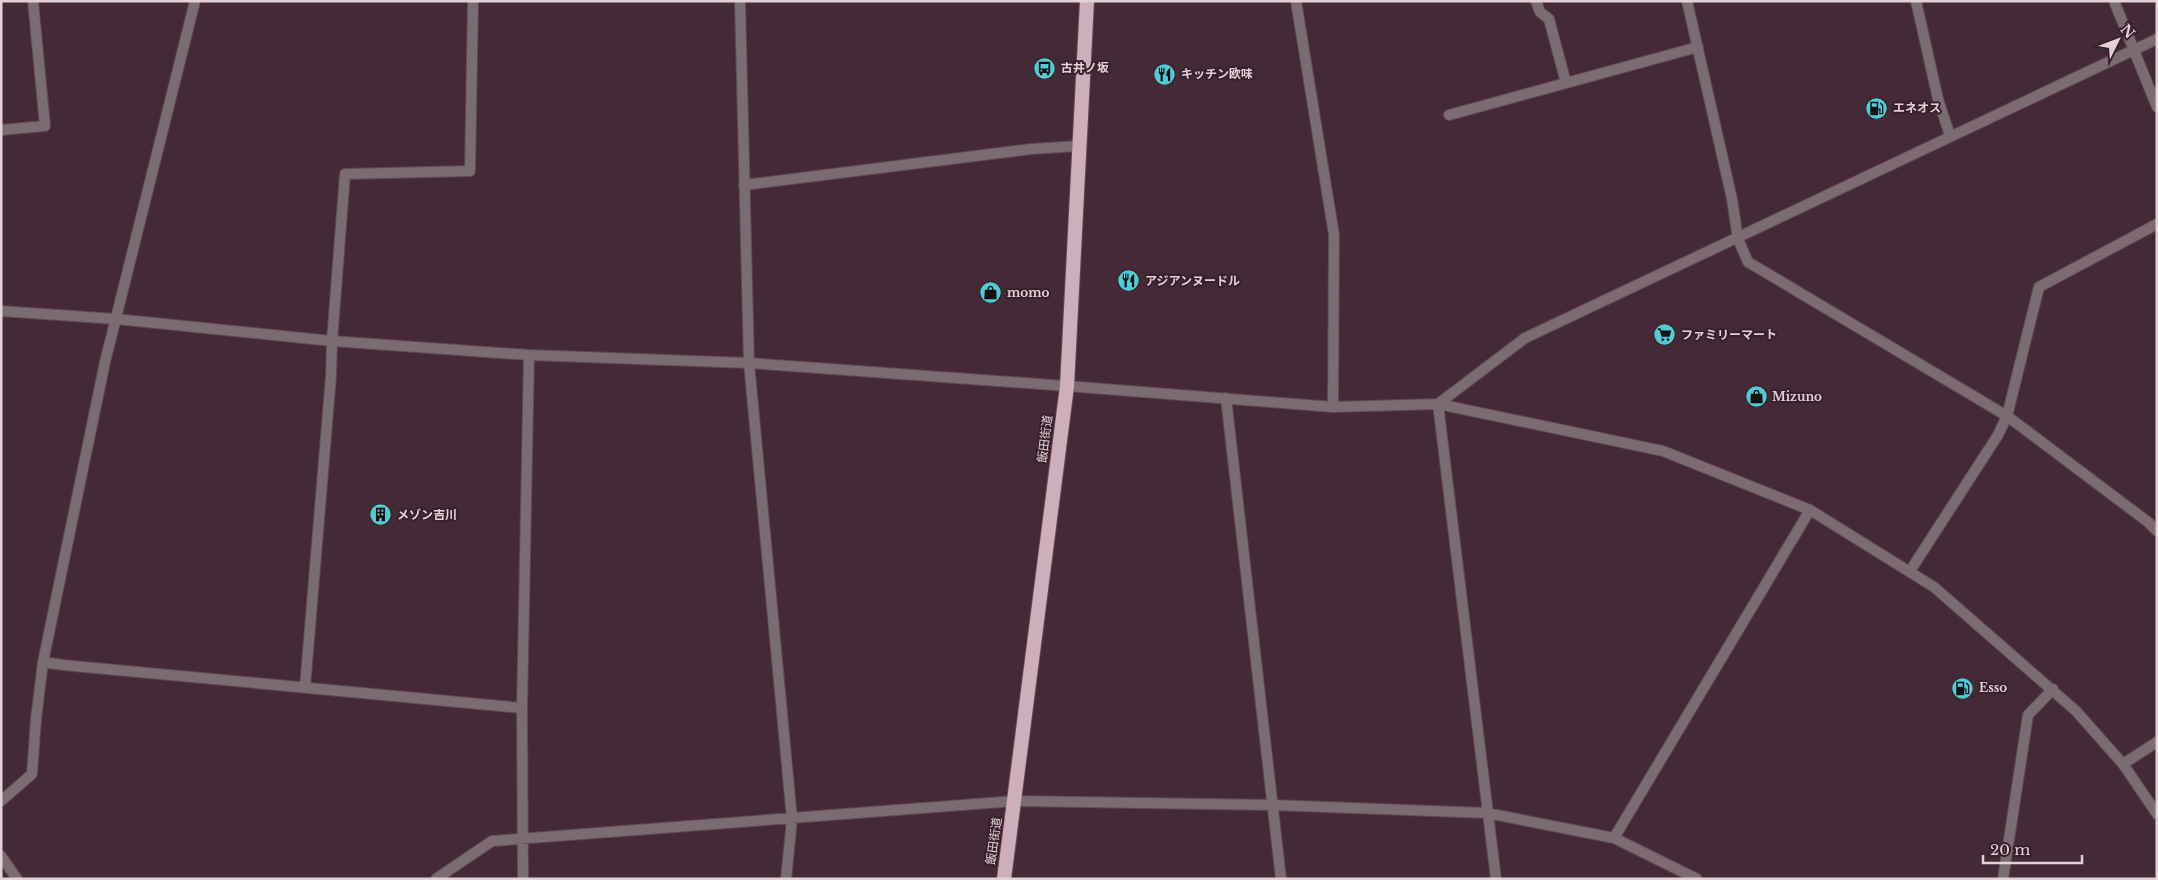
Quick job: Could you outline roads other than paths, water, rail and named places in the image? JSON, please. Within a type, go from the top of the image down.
[{"type":"highway","name":"飯田街道","points":[[1004,879],[1067,386],[1086,1]]},
{"type":"street","points":[[1,130],[45,126],[33,1]]},
{"type":"street","points":[[1,800],[32,774],[43,662],[106,362],[194,1]]},
{"type":"street","points":[[304,687],[330,386],[344,174],[470,170],[473,1]]},
{"type":"street","points":[[740,1],[749,363],[792,819],[786,879]]},
{"type":"street","points":[[1296,1],[1334,235],[1333,407]]},
{"type":"street","points":[[1536,1],[1540,12],[1549,19],[1566,83]]},
{"type":"street","points":[[1687,1],[1732,199],[1738,239],[1748,262],[2007,416],[2157,530]]},
{"type":"street","points":[[1916,1],[1938,99],[1950,136]]},
{"type":"street","points":[[2114,1],[2157,107]]},
{"type":"street","points":[[1438,404],[1525,338],[1738,239],[1950,136],[2157,39]]},
{"type":"street","points":[[1449,115],[1698,47]]},
{"type":"street","points":[[744,185],[1031,149],[1079,146]]},
{"type":"street","points":[[1910,571],[1998,435],[2007,416],[2039,287],[2157,224]]},
{"type":"street","points":[[1,311],[332,341],[529,355],[749,363],[1333,407],[1438,404],[1663,451],[1810,510],[1934,587],[2076,711],[2123,764],[2157,814]]},
{"type":"street","points":[[523,879],[522,708],[526,409],[529,355]]},
{"type":"street","points":[[1226,398],[1281,879]]},
{"type":"street","points":[[1438,404],[1496,879]]},
{"type":"street","points":[[1614,838],[1810,510]]},
{"type":"street","points":[[43,662],[522,708]]},
{"type":"street","points":[[2003,879],[2028,715],[2053,689]]},
{"type":"street","points":[[2123,764],[2157,742]]},
{"type":"street","points":[[436,879],[492,841],[1015,801],[1272,805],[1488,813],[1614,838],[1697,879]]},
{"type":"street","points":[[1,856],[17,879]]},
{"type":"place","name":"古井ノ坂","points":[[1045,68]]},
{"type":"place","name":"キッチン欧味","points":[[1165,74]]},
{"type":"place","name":"エネオス","points":[[1877,108]]},
{"type":"place","name":"アジアンヌードル","points":[[1129,281]]},
{"type":"place","name":"momo","points":[[991,293]]},
{"type":"place","name":"ファミリーマート","points":[[1665,335]]},
{"type":"place","name":"Mizuno","points":[[1756,397]]},
{"type":"place","name":"メゾン吉川","points":[[381,515]]},
{"type":"place","name":"Esso","points":[[1963,688]]}]
